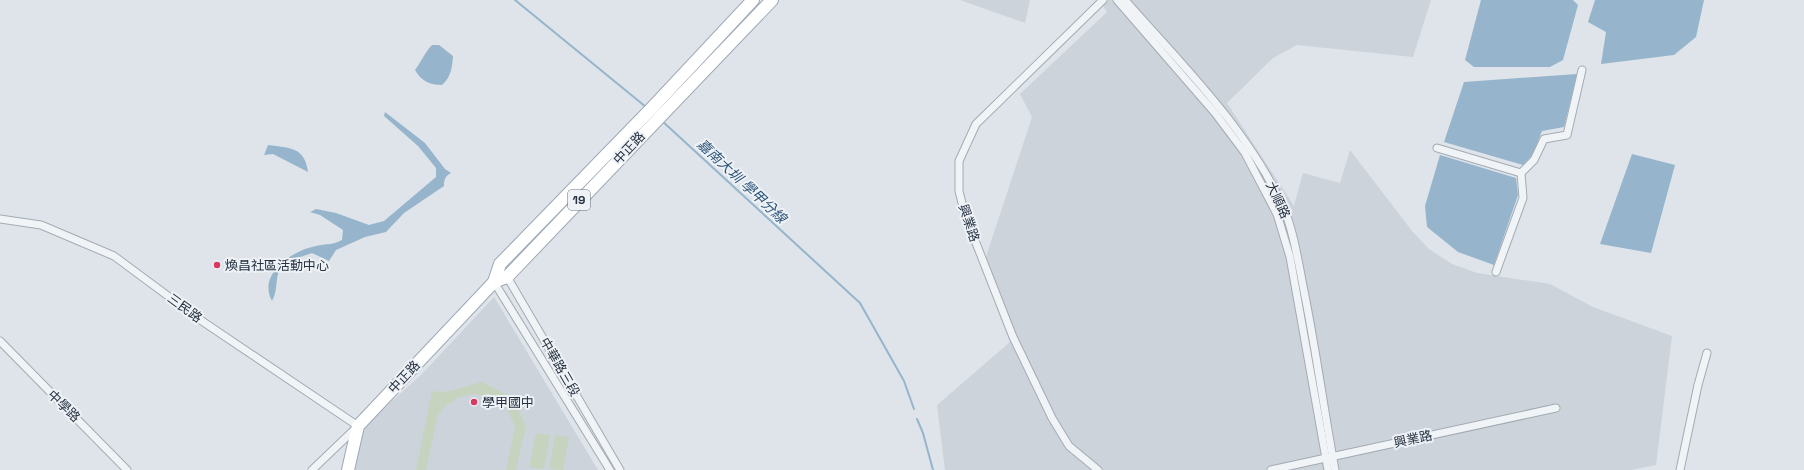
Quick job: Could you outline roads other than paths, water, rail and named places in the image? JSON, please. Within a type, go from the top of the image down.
[{"type":"main road","name":"中正路","points":[[507,277],[653,115],[753,0]]},
{"type":"main road","name":"中正路","points":[[500,264],[772,0]]},
{"type":"main road","name":"19","points":[[494,282],[500,264]]},
{"type":"main road","name":"19","points":[[494,282],[507,277]]},
{"type":"main road","name":"中正路","points":[[358,426],[494,282]]},
{"type":"main road","points":[[348,470],[358,426]]},
{"type":"street","name":"興業路","points":[[1098,470],[1069,446],[1052,418],[1013,337],[964,215],[959,191],[959,161],[976,124],[1103,0]]},
{"type":"street","name":"大順路","points":[[1117,0],[1215,113],[1246,153],[1277,214],[1290,257],[1329,458],[1335,470]]},
{"type":"street","name":"大順路","points":[[1125,0],[1220,109],[1251,148],[1285,209],[1298,257],[1318,360],[1329,458],[1328,470]]},
{"type":"street","points":[[1496,272],[1523,198],[1521,174],[1534,160],[1544,139],[1567,135],[1582,70]]},
{"type":"street","points":[[1436,148],[1521,174]]},
{"type":"street","name":"三民路","points":[[0,219],[41,225],[114,256],[199,318],[358,426]]},
{"type":"street","name":"中華路三段","points":[[500,264],[620,470]]},
{"type":"street","name":"中華路三段","points":[[494,282],[610,470]]},
{"type":"street","name":"中學路","points":[[0,341],[128,470]]},
{"type":"street","points":[[1680,470],[1698,385],[1707,353]]},
{"type":"street","name":"興業路","points":[[1271,470],[1556,408]]},
{"type":"street","name":"中正路","points":[[312,470],[358,426]]},
{"type":"water","points":[[1481,0],[1573,0],[1578,5],[1563,60],[1550,67],[1474,67],[1465,60]]},
{"type":"water","points":[[1595,0],[1704,0],[1696,37],[1674,55],[1601,64],[1606,32],[1588,22]]},
{"type":"water","points":[[432,45],[439,45],[453,56],[450,72],[442,85],[426,82],[415,70]]},
{"type":"water","points":[[1577,74],[1564,127],[1542,131],[1533,154],[1523,165],[1444,142],[1464,82]]},
{"type":"water","points":[[385,112],[425,143],[445,169],[451,173],[445,178],[444,186],[404,213],[386,232],[365,237],[336,250],[329,261],[312,253],[295,259],[285,265],[281,268],[279,273],[272,301],[269,291],[269,282],[273,273],[288,258],[307,248],[335,243],[342,240],[343,230],[320,215],[310,212],[316,209],[336,213],[369,225],[384,221],[436,177],[436,168],[418,146],[384,116]]},
{"type":"water","points":[[268,145],[290,148],[300,153],[304,158],[308,172],[273,154],[264,155]]},
{"type":"water","points":[[1632,154],[1675,165],[1651,253],[1600,244]]},
{"type":"water","points":[[1440,155],[1516,178],[1518,195],[1494,265],[1458,252],[1427,227],[1425,206]]},
{"type":"waterway","name":"嘉南大圳 學甲分線","points":[[515,0],[646,107]]},
{"type":"waterway","name":"嘉南大圳 學甲分線","points":[[661,120],[860,303],[904,381],[914,409]]},
{"type":"waterway","name":"嘉南大圳 學甲分線","points":[[917,419],[923,433],[933,470]]},
{"type":"place","name":"煥昌社區活動中心","points":[[217,265]]},
{"type":"place","name":"學甲國中","points":[[474,402]]}]
